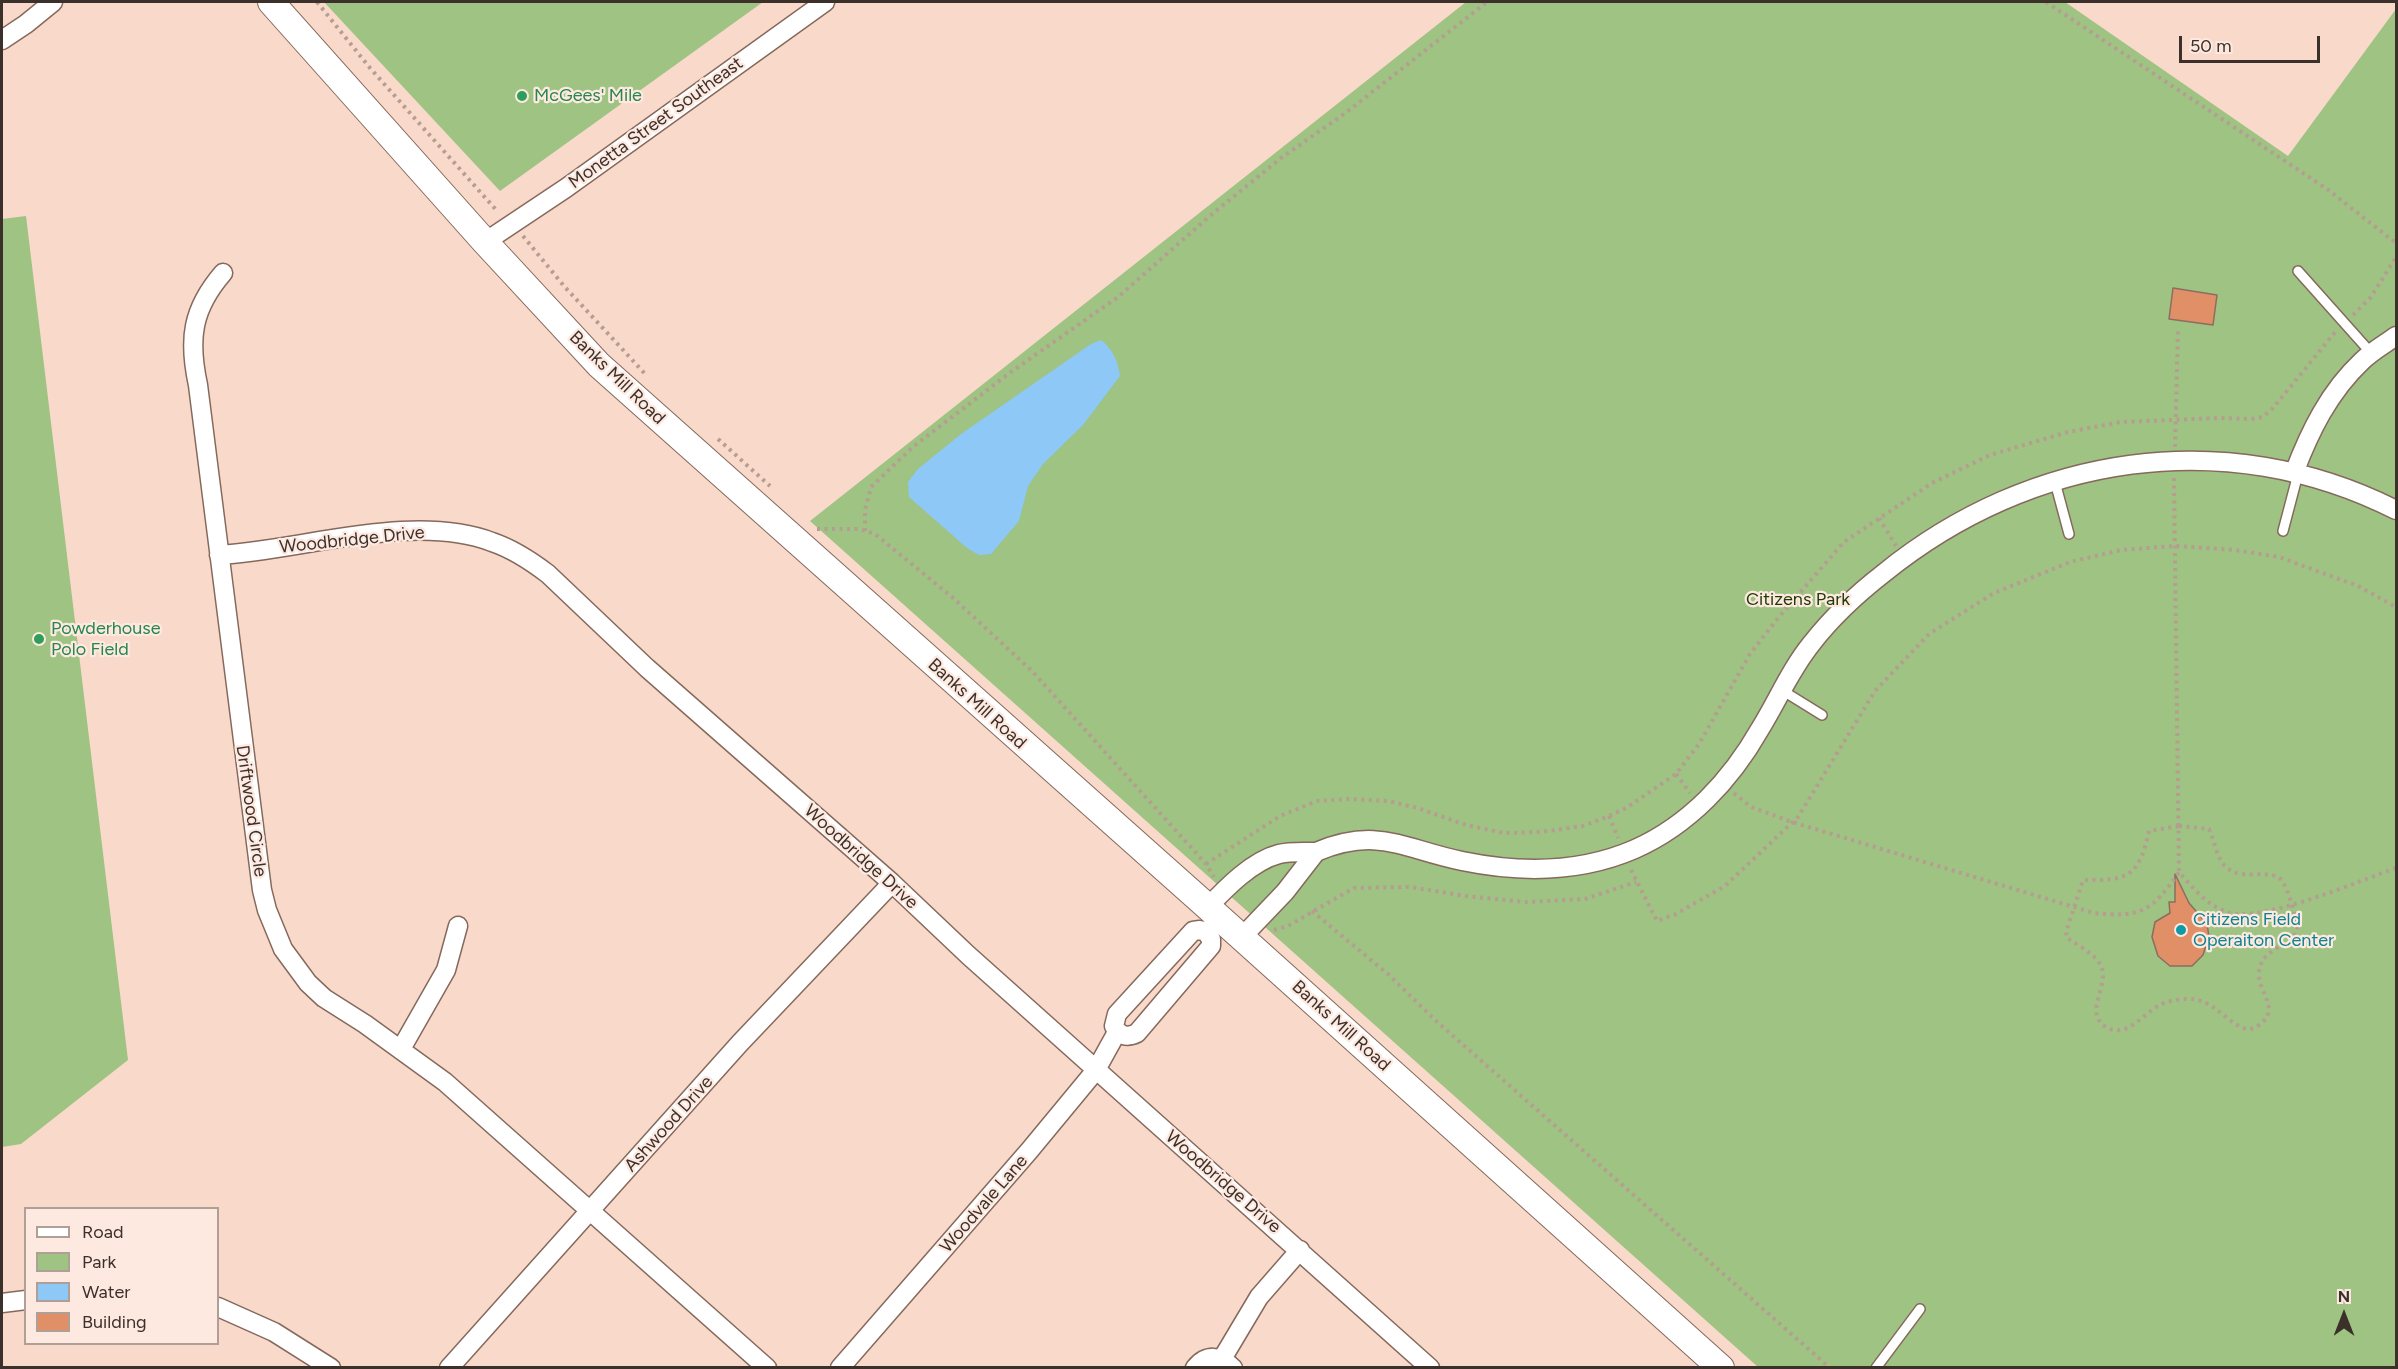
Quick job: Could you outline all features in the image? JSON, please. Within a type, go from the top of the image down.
[{"type":"street","points":[[2,40],[52,2]]},
{"type":"street","name":"Banks Mill Road","points":[[272,2],[485,242],[599,366],[1215,912],[1248,930],[1721,1368]]},
{"type":"street","name":"Monetta Street Southeast","points":[[485,242],[566,188],[825,2]]},
{"type":"street","name":"Driftwood Circle","points":[[223,273],[213,285],[198,314],[192,345],[245,768],[262,890],[267,910],[283,949],[308,983],[324,998],[401,1049],[445,1082],[591,1211]]},
{"type":"street","points":[[2296,473],[2317,417],[2346,378],[2372,354],[2397,336]]},
{"type":"street","points":[[1117,1032],[1124,1036],[1137,1033],[1211,946],[1215,912],[1238,877],[1272,856],[1281,853],[1316,852],[1352,840],[1386,840],[1461,861],[1518,869],[1573,867],[1624,853],[1661,836],[1681,822],[1722,783],[1752,742],[1780,689],[1799,660],[1850,600],[1903,557],[1960,520],[2022,492],[2107,468],[2174,460],[2231,461],[2296,473],[2351,491],[2397,510]]},
{"type":"street","name":"Woodbridge Drive","points":[[219,555],[422,530],[472,536],[512,550],[548,574],[647,668],[892,883],[1096,1070],[1430,1368]]},
{"type":"street","points":[[1248,930],[1285,892],[1316,852]]},
{"type":"street","name":"Ashwood Drive","points":[[449,1368],[748,1035],[892,883]]},
{"type":"street","name":"Woodvale Lane","points":[[840,1368],[1029,1151],[1096,1070],[1117,1032],[1114,1026],[1117,1014],[1193,931],[1200,930],[1215,912]]},
{"type":"street","points":[[401,1049],[446,969],[458,926]]},
{"type":"street","points":[[591,1211],[767,1368]]},
{"type":"street","points":[[1195,1368],[1204,1359],[1215,1357],[1227,1363],[1259,1297],[1300,1250]]},
{"type":"street","points":[[2,1303],[24,1300]]},
{"type":"street","points":[[219,1307],[274,1332],[331,1368]]},
{"type":"lane","points":[[2298,271],[2372,354]]},
{"type":"lane","points":[[2283,531],[2296,473]]},
{"type":"lane","points":[[2055,482],[2070,534]]},
{"type":"lane","points":[[1780,689],[1822,715]]},
{"type":"lane","points":[[1876,1368],[1920,1309]]},
{"type":"path","points":[[316,2],[370,69],[486,201],[527,240],[564,286],[633,363],[650,378]]},
{"type":"path","points":[[865,531],[865,510],[871,487],[914,446],[1011,372],[1118,297],[1281,158],[1344,114],[1487,2]]},
{"type":"path","points":[[2046,2],[2327,189],[2397,243]]},
{"type":"path","points":[[1206,864],[1280,816],[1317,801],[1349,799],[1388,801],[1418,808],[1466,825],[1504,833],[1541,832],[1582,826],[1626,808],[1676,774],[1699,744],[1750,654],[1844,542],[1932,483],[1990,455],[2068,432],[2121,422],[2263,417],[2344,324],[2371,297],[2397,257]]},
{"type":"path","points":[[711,433],[751,466],[774,490]]},
{"type":"path","points":[[1879,518],[1903,557]]},
{"type":"path","points":[[808,522],[817,530],[865,531],[875,534],[952,597],[1032,671],[1206,864],[1215,912]]},
{"type":"path","points":[[1609,816],[1636,882],[1658,921],[1676,914],[1725,886],[1798,817],[1875,691],[1929,634],[1994,593],[2070,562],[2121,550],[2175,546],[2235,550],[2279,557],[2315,569],[2358,586],[2397,607]]},
{"type":"path","points":[[1722,783],[1750,807],[1792,822],[2094,913],[2121,916],[2144,911],[2164,893],[2179,872],[2175,562]]},
{"type":"path","points":[[2179,826],[2210,829],[2219,857],[2227,868],[2249,875],[2274,875],[2282,880],[2298,930],[2296,935],[2264,959],[2259,971],[2261,984],[2270,1006],[2268,1017],[2258,1027],[2246,1030],[2237,1027],[2213,1005],[2194,998],[2177,999],[2159,1005],[2126,1030],[2106,1027],[2099,1020],[2096,1008],[2104,975],[2100,964],[2067,938],[2066,932],[2083,880],[2104,881],[2121,878],[2133,871],[2143,858],[2149,831],[2179,826]]},
{"type":"path","points":[[2179,872],[2201,896],[2225,912],[2260,913],[2291,905],[2397,868]]},
{"type":"path","points":[[1248,930],[1264,933],[1288,926],[1354,888],[1410,887],[1526,902],[1585,899],[1636,882]]},
{"type":"path","points":[[1312,911],[1389,975],[1435,1020],[1830,1368]]},
{"type":"green space","name":"McGees' Mile","points":[[324,2],[763,2],[500,191]]},
{"type":"green space","name":"Citizens Park","points":[[1466,2],[2065,2],[2288,156],[2396,9],[2396,1367],[1758,1367],[810,521]]},
{"type":"green space","name":"Powderhouse Polo Field","points":[[26,216],[128,1060],[21,1144],[2,1147],[2,219]]},
{"type":"water","points":[[1101,340],[1114,356],[1120,376],[1083,425],[1043,464],[1028,486],[1019,521],[991,554],[979,555],[967,548],[909,497],[908,482],[918,469],[961,434],[1091,344]]},
{"type":"building","points":[[2173,288],[2217,295],[2213,325],[2169,319]]},
{"type":"building","name":"Citizens Field Operaiton Center","points":[[2175,874],[2189,903],[2207,924],[2209,936],[2203,955],[2192,966],[2170,966],[2158,956],[2152,937],[2155,922],[2170,913],[2169,902],[2175,902]]},
{"type":"place","name":"McGees' Mile","points":[[522,96]]},
{"type":"place","name":"Powderhouse Polo Field","points":[[39,639]]},
{"type":"place","name":"Citizens Field Operaiton Center","points":[[2181,930]]}]
